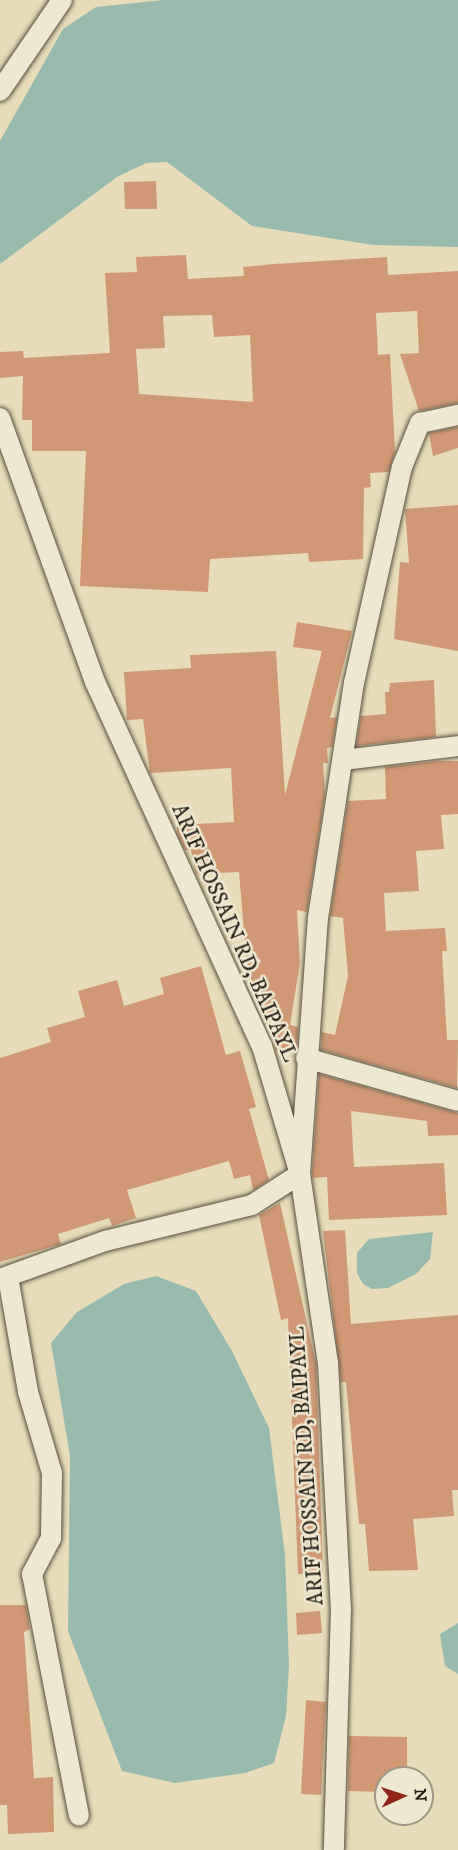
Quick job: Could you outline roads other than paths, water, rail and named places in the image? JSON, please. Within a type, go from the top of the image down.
[{"type":"street","points":[[0,91],[62,0]]},
{"type":"street","points":[[79,1815],[32,1574],[51,1538],[52,1473],[28,1392],[4,1278],[105,1241],[252,1205],[300,1174],[306,1058],[318,918],[354,683],[402,467],[420,423],[458,415]]},
{"type":"street","name":"ARIF HOSSAIN RD, BAIPAYL","points":[[0,418],[95,682],[262,1046],[300,1174],[328,1363],[340,1596],[334,1850]]},
{"type":"street","points":[[342,760],[458,746]]},
{"type":"street","points":[[306,1058],[458,1101]]}]
